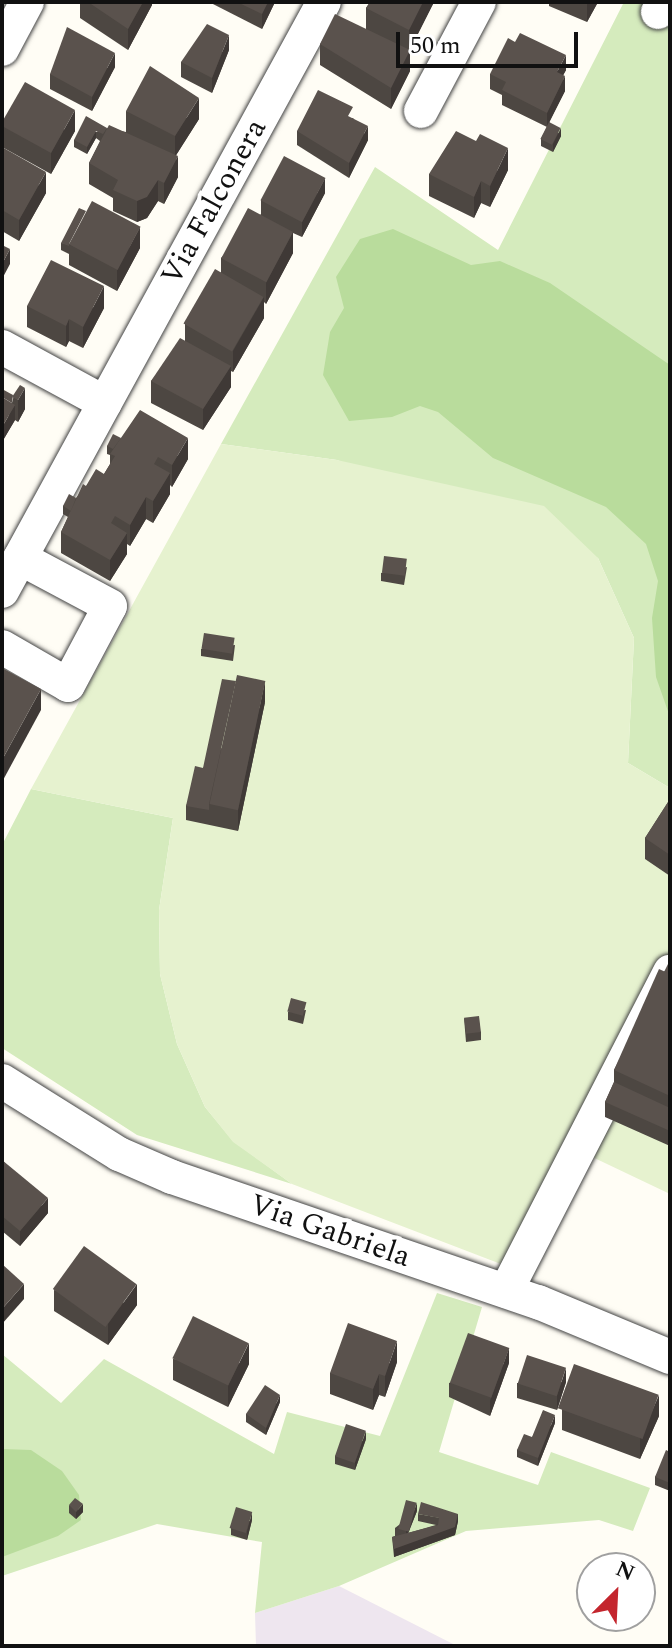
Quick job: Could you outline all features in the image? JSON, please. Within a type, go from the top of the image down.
[{"type":"street","points":[[2,49],[27,2]]},
{"type":"street","name":"Via Falconera","points":[[2,591],[324,2]]},
{"type":"street","points":[[421,111],[479,2]]},
{"type":"street","points":[[2,347],[105,403]]},
{"type":"street","points":[[2,647],[68,685],[110,606],[20,558]]},
{"type":"street","points":[[506,1291],[670,972]]},
{"type":"street","name":"Via Gabriela","points":[[2,1081],[119,1154],[172,1177],[506,1291],[670,1357]]},
{"type":"shaded area","points":[[339,1586],[457,1646],[256,1646],[255,1613]]},
{"type":"green space","points":[[624,2],[640,2],[670,20],[670,788],[628,763],[634,638],[598,558],[337,460],[221,444],[375,167],[498,250]]},
{"type":"green space","points":[[393,229],[471,265],[500,261],[550,283],[670,365],[670,717],[656,677],[652,618],[658,581],[646,544],[606,507],[493,458],[438,412],[420,406],[392,417],[349,421],[323,375],[330,332],[344,308],[336,277],[360,239]]},
{"type":"green space","points":[[221,444],[337,460],[544,506],[598,558],[634,638],[628,763],[670,788],[670,1194],[586,1154],[522,1272],[292,1184],[233,1142],[205,1107],[177,1044],[160,974],[159,910],[173,818],[31,789]]},
{"type":"green space","points":[[31,789],[173,818],[159,910],[160,974],[177,1044],[205,1107],[233,1141],[292,1184],[137,1135],[2,1048],[2,845]]},
{"type":"green space","points":[[437,1293],[482,1307],[439,1452],[538,1485],[551,1452],[650,1488],[633,1531],[599,1520],[466,1531],[339,1586],[255,1613],[262,1542],[157,1524],[2,1576],[2,1354],[61,1403],[104,1359],[274,1454],[287,1412],[380,1436]]},
{"type":"green space","points":[[2,1449],[31,1450],[62,1471],[79,1495],[81,1520],[58,1536],[2,1557]]},
{"type":"building","points":[[88,2],[143,2],[128,29]]},
{"type":"building","points":[[237,2],[268,2],[262,14]]},
{"type":"building","points":[[370,2],[423,2],[409,30],[366,8]]},
{"type":"building","points":[[335,14],[410,50],[391,88],[320,44]]},
{"type":"building","points":[[207,24],[229,35],[212,78],[181,62]]},
{"type":"building","points":[[67,27],[115,53],[92,97],[50,74]]},
{"type":"building","points":[[520,33],[566,55],[557,72],[565,76],[547,113],[502,90],[506,82],[490,74],[508,38],[515,42]]},
{"type":"building","points":[[150,66],[199,98],[175,136],[126,111]]},
{"type":"building","points":[[25,82],[75,110],[51,153],[2,126]]},
{"type":"building","points":[[318,90],[353,107],[348,116],[368,126],[349,163],[297,131]]},
{"type":"building","points":[[86,116],[107,128],[103,134],[96,131],[87,147],[74,140]]},
{"type":"building","points":[[549,122],[561,128],[552,145],[540,139]]},
{"type":"building","points":[[109,125],[178,156],[164,183],[158,180],[147,197],[137,201],[113,190],[118,180],[89,163]]},
{"type":"building","points":[[456,131],[476,141],[480,134],[508,148],[490,186],[481,181],[474,197],[429,174]]},
{"type":"building","points":[[2,147],[46,172],[19,220],[2,210]]},
{"type":"building","points":[[284,156],[325,178],[302,222],[261,200]]},
{"type":"building","points":[[92,201],[141,227],[118,270],[69,244]]},
{"type":"building","points":[[79,208],[86,211],[69,246],[61,243]]},
{"type":"building","points":[[248,208],[293,232],[266,282],[221,258]]},
{"type":"building","points":[[2,245],[10,249],[2,264]]},
{"type":"building","points":[[51,260],[104,286],[83,327],[69,319],[66,326],[27,306]]},
{"type":"building","points":[[215,269],[263,297],[232,352],[184,324]]},
{"type":"building","points":[[180,338],[231,366],[203,409],[151,381]]},
{"type":"building","points":[[20,385],[25,388],[18,400],[12,397]]},
{"type":"building","points":[[2,389],[13,395],[12,403],[2,397]]},
{"type":"building","points":[[2,397],[15,405],[2,427]]},
{"type":"building","points":[[140,410],[188,438],[172,465],[158,457],[154,464],[170,473],[153,501],[146,497],[130,525],[115,516],[111,523],[127,533],[110,560],[61,532],[83,484],[86,486],[96,469],[104,474],[115,456],[110,454]]},
{"type":"building","points":[[113,434],[121,438],[113,449],[107,446]]},
{"type":"building","points":[[69,494],[76,498],[71,511],[63,506]]},
{"type":"building","points":[[384,556],[407,559],[405,576],[382,573]]},
{"type":"building","points":[[204,633],[235,638],[232,654],[201,649]]},
{"type":"building","points":[[2,668],[41,689],[2,760]]},
{"type":"building","points":[[237,675],[265,681],[238,810],[210,804]]},
{"type":"building","points":[[222,679],[236,681],[209,810],[186,806],[195,766],[203,768]]},
{"type":"building","points":[[670,799],[670,855],[645,838]]},
{"type":"building","points":[[659,969],[670,974],[670,1096],[614,1070]]},
{"type":"building","points":[[291,998],[306,1002],[303,1016],[287,1012]]},
{"type":"building","points":[[479,1016],[481,1032],[466,1034],[464,1018]]},
{"type":"building","points":[[614,1082],[670,1108],[670,1131],[605,1102]]},
{"type":"building","points":[[2,1160],[48,1198],[20,1231],[2,1216]]},
{"type":"building","points":[[84,1246],[137,1284],[105,1327],[53,1289]]},
{"type":"building","points":[[2,1264],[24,1284],[2,1309]]},
{"type":"building","points":[[193,1316],[249,1343],[228,1385],[172,1358]]},
{"type":"building","points":[[348,1323],[397,1341],[385,1376],[379,1374],[373,1389],[330,1373]]},
{"type":"building","points":[[468,1333],[509,1348],[491,1398],[450,1383]]},
{"type":"building","points":[[527,1355],[566,1368],[557,1396],[518,1384]]},
{"type":"building","points":[[574,1364],[659,1395],[642,1439],[558,1408]]},
{"type":"building","points":[[265,1385],[280,1395],[266,1428],[246,1414]]},
{"type":"building","points":[[543,1410],[555,1415],[538,1458],[517,1450],[524,1434],[532,1437]]},
{"type":"building","points":[[346,1424],[366,1431],[355,1463],[335,1456]]},
{"type":"building","points":[[666,1450],[670,1452],[670,1483],[655,1477]]},
{"type":"building","points":[[75,1498],[83,1504],[76,1512],[69,1505]]},
{"type":"building","points":[[406,1500],[417,1503],[409,1532],[398,1529]]},
{"type":"building","points":[[421,1502],[458,1514],[455,1527],[394,1549],[392,1537],[438,1525],[439,1518],[418,1514]]},
{"type":"building","points":[[236,1507],[252,1512],[246,1533],[230,1528]]}]
